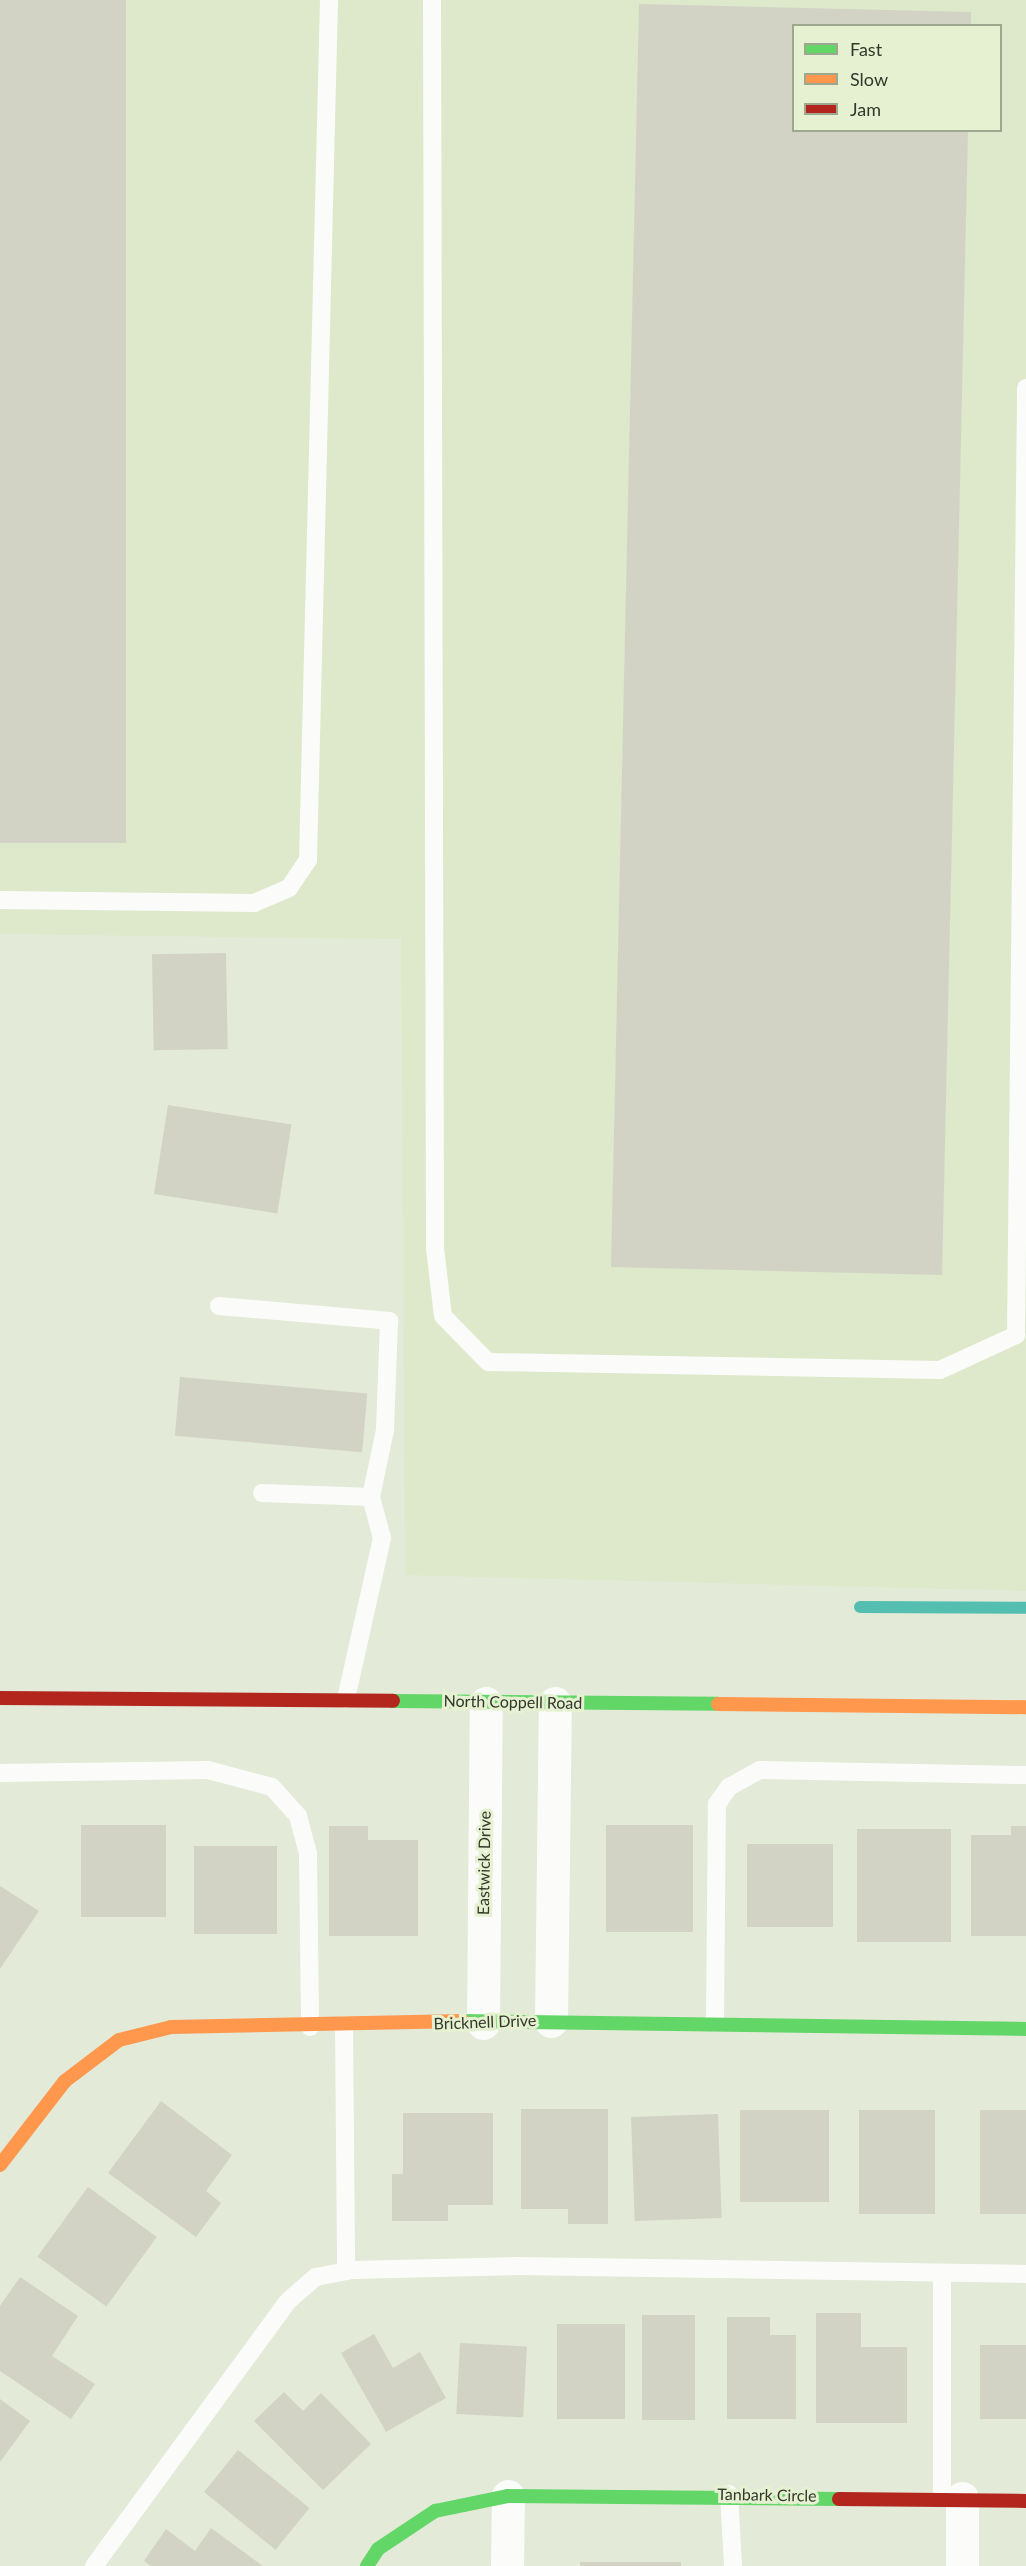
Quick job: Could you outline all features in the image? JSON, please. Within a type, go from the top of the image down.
[{"type":"street","name":"North Coppell Road","points":[[0,1698],[346,1699],[486,1703],[1026,1707]]},
{"type":"street","name":"Eastwick Drive","points":[[483,2023],[486,1703]]},
{"type":"street","points":[[552,2021],[555,1703]]},
{"type":"street","name":"Bricknell Drive","points":[[0,2165],[66,2081],[119,2040],[171,2026],[310,2026],[552,2021],[1026,2029]]},
{"type":"street","name":"Tanbark Circle","points":[[368,2566],[378,2549],[435,2511],[508,2496],[729,2494],[1026,2501]]},
{"type":"street","points":[[507,2566],[508,2496]]},
{"type":"street","points":[[952,2498],[962,2566]]},
{"type":"lane","points":[[0,900],[254,903],[289,888],[308,860],[329,0]]},
{"type":"lane","points":[[432,0],[435,1248],[443,1316],[488,1362],[940,1370],[1021,1336],[1026,388]]},
{"type":"lane","points":[[219,1306],[389,1321],[385,1430],[371,1497],[382,1538],[346,1699]]},
{"type":"lane","points":[[262,1493],[371,1497]]},
{"type":"lane","points":[[0,1773],[208,1770],[272,1787],[298,1816],[308,1854],[310,2026]]},
{"type":"lane","points":[[715,2022],[717,1803],[729,1787],[760,1770],[1026,1775]]},
{"type":"lane","points":[[344,2025],[346,2271]]},
{"type":"lane","points":[[93,2566],[288,2301],[316,2277],[346,2271],[518,2266],[1026,2274]]},
{"type":"lane","points":[[942,2273],[952,2498]]},
{"type":"lane","points":[[729,2494],[733,2566]]},
{"type":"shaded area","points":[[0,0],[1026,0],[1026,1591],[405,1575],[401,939],[0,934]]},
{"type":"building","points":[[0,0],[126,0],[126,843],[0,843]]},
{"type":"building","points":[[639,4],[971,12],[971,24],[792,24],[792,132],[968,132],[942,1275],[611,1267]]},
{"type":"building","points":[[226,953],[228,1049],[154,1050],[152,954]]},
{"type":"building","points":[[168,1105],[291,1125],[277,1213],[154,1194]]},
{"type":"building","points":[[180,1377],[367,1393],[362,1452],[175,1436]]},
{"type":"building","points":[[81,1825],[166,1825],[166,1917],[81,1917]]},
{"type":"building","points":[[606,1825],[693,1825],[693,1932],[606,1932]]},
{"type":"building","points":[[329,1826],[368,1826],[368,1840],[418,1840],[418,1936],[329,1936]]},
{"type":"building","points":[[1011,1826],[1026,1826],[1026,1936],[971,1936],[971,1835],[1011,1835]]},
{"type":"building","points":[[857,1829],[951,1829],[951,1942],[857,1942]]},
{"type":"building","points":[[747,1844],[833,1844],[833,1927],[747,1927]]},
{"type":"building","points":[[194,1846],[277,1846],[277,1934],[194,1934]]},
{"type":"building","points":[[0,1886],[39,1911],[0,1969]]},
{"type":"building","points":[[161,2101],[232,2155],[206,2191],[221,2203],[196,2237],[108,2173]]},
{"type":"building","points":[[521,2109],[608,2109],[608,2224],[568,2224],[568,2209],[521,2209]]},
{"type":"building","points":[[740,2110],[829,2110],[829,2202],[740,2202]]},
{"type":"building","points":[[859,2110],[935,2110],[935,2214],[859,2214]]},
{"type":"building","points":[[980,2110],[1026,2110],[1026,2214],[980,2214]]},
{"type":"building","points":[[403,2113],[493,2113],[493,2205],[448,2205],[448,2221],[392,2221],[392,2174],[403,2174]]},
{"type":"building","points":[[718,2114],[722,2218],[635,2221],[631,2117]]},
{"type":"building","points":[[88,2187],[157,2237],[106,2307],[37,2257]]},
{"type":"building","points":[[20,2277],[78,2316],[52,2356],[95,2384],[71,2419],[0,2371],[0,2306]]},
{"type":"building","points":[[816,2313],[861,2313],[861,2347],[907,2347],[907,2423],[816,2423]]},
{"type":"building","points":[[642,2315],[695,2315],[695,2420],[642,2420]]},
{"type":"building","points":[[727,2317],[770,2317],[770,2335],[796,2335],[796,2419],[727,2419]]},
{"type":"building","points":[[557,2324],[625,2324],[625,2419],[557,2419]]},
{"type":"building","points":[[374,2334],[393,2368],[420,2352],[446,2398],[386,2432],[341,2353]]},
{"type":"building","points":[[460,2343],[527,2347],[523,2417],[456,2414]]},
{"type":"building","points":[[980,2345],[1026,2345],[1026,2419],[980,2419]]},
{"type":"building","points":[[284,2392],[303,2411],[321,2393],[371,2444],[323,2490],[254,2421]]},
{"type":"building","points":[[0,2399],[30,2421],[0,2462]]},
{"type":"building","points":[[238,2450],[309,2508],[276,2550],[204,2492]]},
{"type":"building","points":[[211,2528],[263,2566],[151,2566],[144,2561],[166,2529],[195,2551]]},
{"type":"building","points":[[580,2562],[681,2562],[681,2566],[580,2566]]},
{"type":"waterway","points":[[860,1607],[1026,1608]]},
{"type":"traffic: fast","points":[[393,1701],[718,1704]]},
{"type":"traffic: fast","points":[[463,2021],[1026,2029]]},
{"type":"traffic: fast","points":[[367,2566],[378,2549],[435,2511],[508,2496],[839,2499]]},
{"type":"traffic: slow","points":[[718,1704],[1026,1707]]},
{"type":"traffic: slow","points":[[0,2165],[65,2081],[119,2040],[171,2027],[463,2021]]},
{"type":"traffic: jam","points":[[0,1698],[393,1701]]},
{"type":"traffic: jam","points":[[839,2499],[1026,2501]]}]
